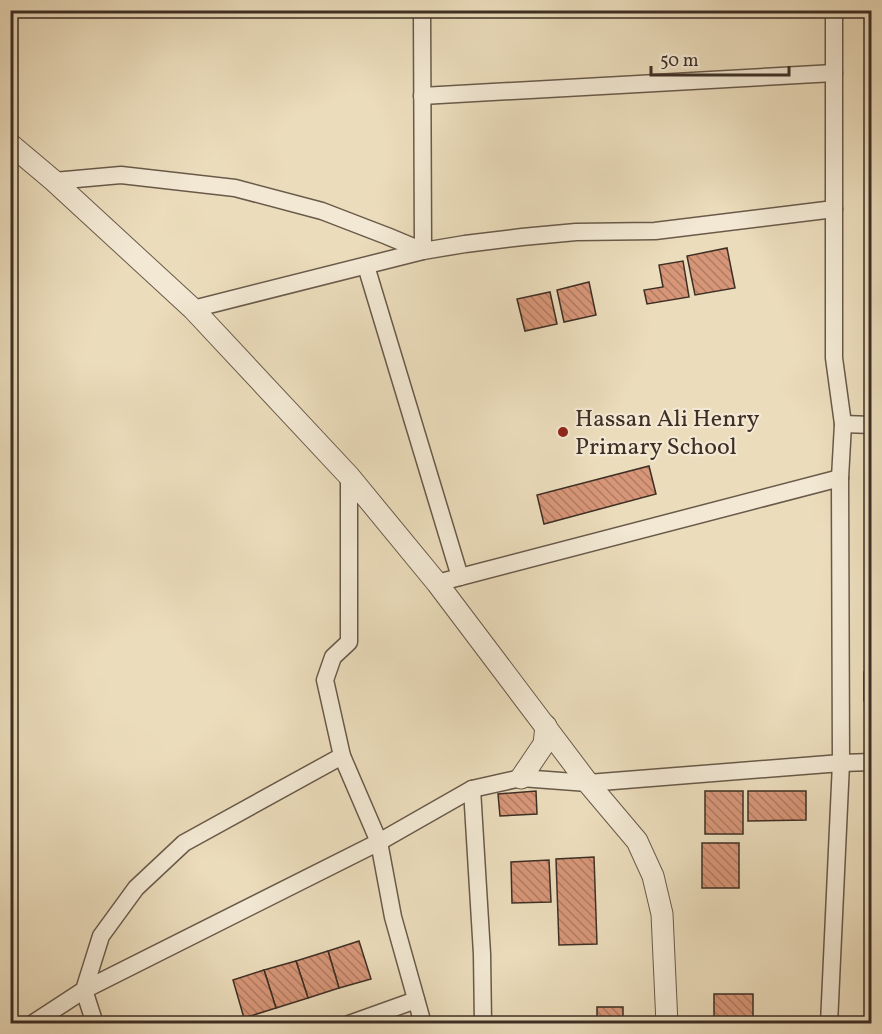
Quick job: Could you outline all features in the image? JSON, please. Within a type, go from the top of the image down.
[{"type":"street","points":[[422,10],[423,251]]},
{"type":"street","points":[[829,1023],[841,763],[840,478],[843,424],[834,358],[834,10]]},
{"type":"street","points":[[422,96],[834,73]]},
{"type":"street","points":[[10,144],[54,181],[193,309],[349,476],[437,584],[588,783],[637,841],[653,876],[662,914],[667,1023]]},
{"type":"street","points":[[54,181],[121,174],[235,188],[322,211],[423,251]]},
{"type":"street","points":[[193,309],[423,251],[465,244],[576,232],[655,231],[834,209]]},
{"type":"street","points":[[366,266],[460,577]]},
{"type":"street","points":[[843,424],[872,425]]},
{"type":"street","points":[[349,476],[349,642],[333,657],[325,680],[342,756],[379,842],[393,917],[423,1023]]},
{"type":"street","points":[[437,584],[840,478]]},
{"type":"street","points":[[521,778],[544,744],[546,726]]},
{"type":"street","points":[[95,1023],[84,990],[101,936],[136,888],[184,843],[342,756]]},
{"type":"street","points":[[32,1023],[84,990],[379,842],[472,789],[521,778],[588,783],[872,762]]},
{"type":"street","points":[[472,789],[482,954],[483,1023]]},
{"type":"street","points":[[349,1023],[416,1000]]},
{"type":"building","points":[[727,248],[735,288],[695,295],[687,256]]},
{"type":"building","points":[[683,261],[689,297],[647,304],[644,290],[663,287],[659,265]]},
{"type":"building","points":[[589,282],[596,315],[564,322],[557,290]]},
{"type":"building","points":[[550,292],[557,324],[525,331],[517,299]]},
{"type":"building","points":[[649,466],[656,494],[544,524],[537,495]]},
{"type":"building","points":[[864,672],[872,672],[872,701],[864,701]]},
{"type":"building","points":[[865,706],[872,706],[872,735],[865,735]]},
{"type":"building","points":[[536,791],[537,814],[500,816],[498,794]]},
{"type":"building","points":[[705,791],[743,791],[743,834],[705,834]]},
{"type":"building","points":[[748,791],[806,791],[806,820],[748,821]]},
{"type":"building","points":[[702,843],[739,843],[739,888],[702,888]]},
{"type":"building","points":[[594,857],[597,944],[559,945],[556,859]]},
{"type":"building","points":[[549,860],[551,902],[512,903],[511,862]]},
{"type":"building","points":[[359,941],[371,979],[339,988],[328,951]]},
{"type":"building","points":[[328,951],[339,988],[308,998],[296,961]]},
{"type":"building","points":[[296,961],[308,998],[276,1008],[264,970]]},
{"type":"building","points":[[264,970],[276,1008],[244,1018],[233,980]]},
{"type":"building","points":[[714,994],[753,994],[753,1024],[714,1024]]},
{"type":"building","points":[[597,1007],[623,1007],[623,1024],[597,1024]]},
{"type":"place","name":"Hassan Ali Henry Primary School","points":[[563,432]]}]
